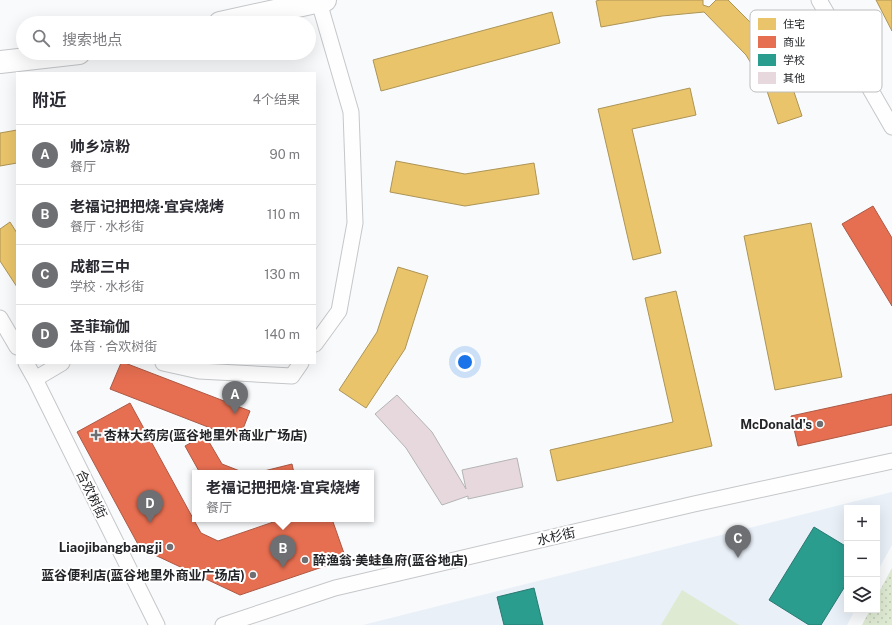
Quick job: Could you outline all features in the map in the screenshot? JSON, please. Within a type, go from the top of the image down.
[{"type":"street","points":[[819,0],[825,10]]},
{"type":"street","points":[[252,16],[322,1],[351,112],[355,223],[339,311],[316,343]]},
{"type":"street","points":[[0,62],[18,60]]},
{"type":"street","points":[[872,92],[892,127]]},
{"type":"street","points":[[0,318],[16,345]]},
{"type":"street","name":"合欢树街","points":[[27,364],[157,625]]},
{"type":"street","points":[[35,379],[60,364]]},
{"type":"street","points":[[168,364],[199,371],[292,376],[301,364]]},
{"type":"street","name":"水杉街","points":[[223,625],[335,588],[694,504],[892,461]]},
{"type":"shaded area","points":[[892,492],[892,545],[880,567],[880,505],[844,505],[844,613],[853,613],[847,625],[363,625]]},
{"type":"green space","points":[[892,568],[892,625],[862,625],[868,613],[880,613],[880,590]]},
{"type":"green space","points":[[682,590],[739,625],[661,625]]},
{"type":"building: 住宅","points":[[703,0],[703,5],[709,7],[716,0],[728,0],[750,22],[750,62],[746,55],[704,12],[662,16],[601,27],[596,1]]},
{"type":"building: 住宅","points":[[876,0],[892,0],[892,31],[882,10]]},
{"type":"building: 住宅","points":[[552,12],[560,43],[381,91],[373,60]]},
{"type":"building: 住宅","points":[[690,88],[696,115],[632,129],[661,253],[633,260],[598,109]]},
{"type":"building: 住宅","points":[[767,92],[794,92],[802,116],[778,124]]},
{"type":"building: 住宅","points":[[16,130],[16,163],[0,166],[0,133]]},
{"type":"building: 住宅","points":[[396,161],[465,174],[534,163],[539,194],[465,206],[390,192]]},
{"type":"building: 住宅","points":[[10,222],[16,231],[16,285],[0,261],[0,229]]},
{"type":"building: 住宅","points":[[811,223],[842,377],[775,390],[744,236]]},
{"type":"building: 住宅","points":[[398,267],[428,276],[405,349],[366,408],[339,390],[377,332]]},
{"type":"building: 住宅","points":[[676,291],[712,446],[557,481],[550,450],[673,422],[645,298]]},
{"type":"building: 商业","points":[[873,206],[892,238],[892,306],[842,224]]},
{"type":"building: 商业","points":[[121,364],[128,364],[250,411],[239,439],[110,389]]},
{"type":"building: 商业","points":[[892,394],[892,425],[798,446],[791,416]]},
{"type":"building: 商业","points":[[130,403],[192,517],[192,522],[195,522],[201,533],[218,541],[273,522],[333,522],[346,559],[240,595],[140,548],[77,432]]},
{"type":"building: 商业","points":[[205,435],[222,464],[237,470],[198,470],[185,446]]},
{"type":"building: 商业","points":[[292,464],[293,470],[268,470]]},
{"type":"building: 学校","points":[[814,527],[844,545],[844,588],[821,625],[809,625],[769,600]]},
{"type":"building: 学校","points":[[534,588],[543,625],[504,625],[497,597]]},
{"type":"building: 其他","points":[[397,395],[432,432],[466,489],[462,470],[517,458],[523,487],[468,499],[468,496],[442,505],[406,448],[375,414]]},
{"type":"place","name":"帅乡凉粉","points":[[235,414]]},
{"type":"place","name":"McDonald's","points":[[820,424]]},
{"type":"place","name":"杏林大药房(蓝谷地里外商业广场店)","points":[[96,435]]},
{"type":"place","name":"圣菲瑜伽","points":[[150,523]]},
{"type":"place","name":"Liaojibangbangji","points":[[170,547]]},
{"type":"place","name":"成都三中","points":[[738,558]]},
{"type":"place","name":"醉渔翁·美蛙鱼府(蓝谷地店)","points":[[305,560]]},
{"type":"place","name":"老福记把把烧·宜宾烧烤","points":[[283,568]]},
{"type":"place","name":"蓝谷便利店(蓝谷地里外商业广场店)","points":[[253,575]]}]
